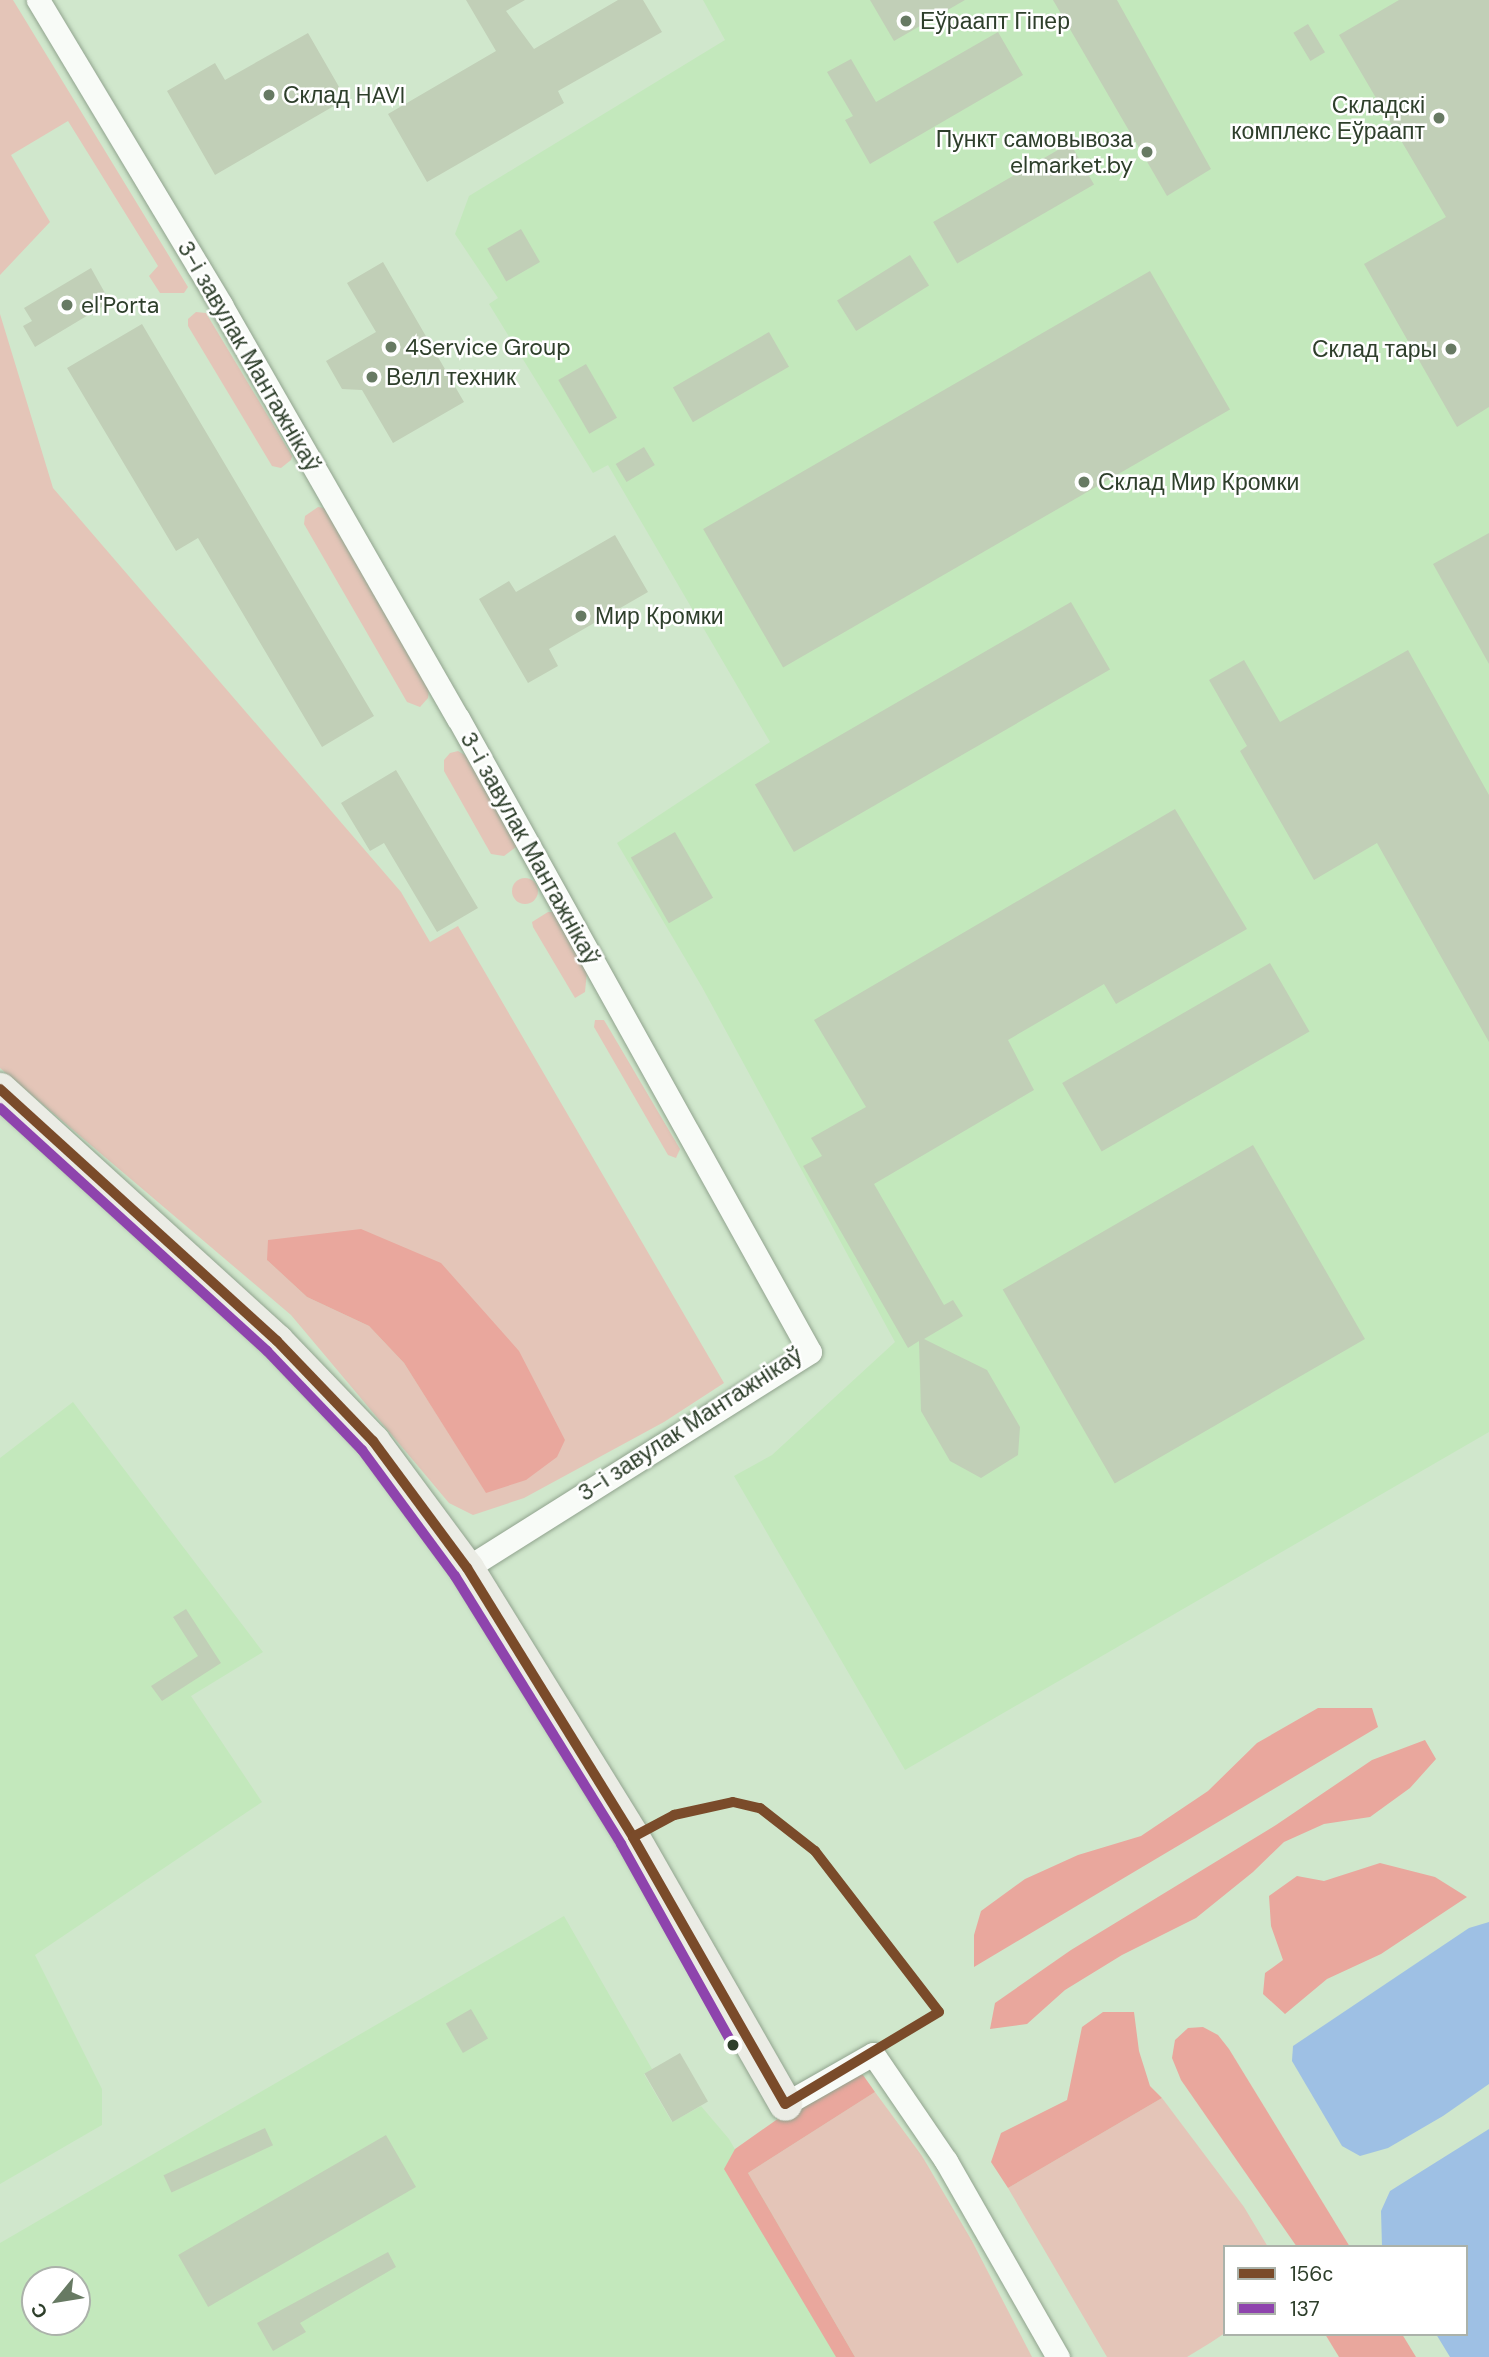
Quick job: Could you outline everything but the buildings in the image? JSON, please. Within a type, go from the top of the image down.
[{"type":"street","name":"3-і завулак Мантажнікаў","points":[[38,0],[221,305],[458,718],[810,1352],[467,1568]]},
{"type":"street","points":[[0,1088],[277,1341],[373,1441],[467,1568],[633,1837],[785,2104],[873,2054],[946,2161],[1058,2357]]},
{"type":"street","points":[[0,1104],[74,1154]]},
{"type":"shaded area","points":[[0,0],[13,0],[188,287],[184,293],[160,293],[149,276],[158,266],[68,121],[11,155],[50,222],[0,275]]},
{"type":"shaded area","points":[[703,0],[1489,0],[1489,1432],[905,1770],[734,1476],[772,1455],[895,1342],[702,987],[617,843],[770,742],[608,465],[593,473],[489,304],[498,298],[455,234],[469,196],[725,40]]},
{"type":"shaded area","points":[[196,312],[206,313],[292,456],[281,468],[272,466],[188,326],[188,319]]},
{"type":"shaded area","points":[[0,314],[53,488],[401,892],[430,942],[458,926],[724,1383],[664,1422],[524,1498],[473,1515],[449,1503],[291,1315],[0,1068]],"holes":[[[267,1260],[565,1440],[486,1492],[404,1363],[369,1326],[307,1297]]]},
{"type":"shaded area","points":[[318,507],[324,508],[429,689],[428,698],[420,707],[407,702],[304,524],[305,516]]},
{"type":"shaded area","points":[[458,751],[465,755],[516,841],[516,847],[504,856],[491,854],[444,771],[444,760],[450,753]]},
{"type":"shaded area","points":[[525,878],[534,882],[538,891],[534,900],[525,904],[516,900],[512,891],[516,882]]},
{"type":"shaded area","points":[[548,912],[554,912],[587,971],[585,992],[575,998],[533,927],[532,922]]},
{"type":"shaded area","points":[[595,1020],[604,1020],[680,1149],[676,1158],[668,1155],[594,1027]]},
{"type":"shaded area","points":[[361,1229],[441,1263],[519,1351],[565,1440],[557,1457],[526,1480],[486,1493],[404,1363],[369,1326],[307,1297],[267,1260],[268,1240]]},
{"type":"shaded area","points":[[73,1402],[263,1652],[191,1696],[262,1802],[35,1955],[102,2089],[102,2125],[0,2184],[0,1458]]},
{"type":"shaded area","points":[[1318,1708],[1372,1708],[1378,1727],[974,1967],[974,1935],[981,1911],[1025,1879],[1078,1855],[1141,1836],[1208,1791],[1257,1743]]},
{"type":"shaded area","points":[[1425,1740],[1436,1759],[1410,1788],[1370,1817],[1324,1824],[1284,1842],[1253,1872],[1196,1918],[1122,1955],[1065,1990],[1027,2024],[990,2029],[995,2003],[1071,1950],[1276,1825],[1372,1760]]},
{"type":"shaded area","points":[[1380,1863],[1435,1877],[1467,1897],[1381,1954],[1327,1979],[1285,2014],[1263,1994],[1265,1973],[1283,1960],[1271,1926],[1269,1896],[1297,1876],[1324,1881]]},
{"type":"shaded area","points":[[564,1916],[652,2069],[644,2074],[672,2122],[701,2106],[729,2139],[855,2357],[0,2357],[0,2243]]},
{"type":"shaded area","points":[[1103,2012],[1134,2012],[1139,2051],[1150,2086],[1162,2098],[1008,2188],[991,2162],[1001,2133],[1067,2100],[1082,2027]]},
{"type":"shaded area","points":[[1203,2027],[1218,2035],[1229,2049],[1349,2245],[1296,2245],[1181,2080],[1172,2058],[1175,2040],[1188,2028]]},
{"type":"shaded area","points":[[843,2073],[863,2075],[875,2092],[748,2173],[855,2357],[836,2357],[724,2169],[735,2149]]},
{"type":"shaded area","points":[[875,2092],[922,2156],[972,2241],[1032,2357],[855,2357],[748,2173]]},
{"type":"shaded area","points":[[1162,2098],[1244,2207],[1267,2245],[1223,2245],[1223,2334],[1187,2357],[1107,2357],[1008,2188]]},
{"type":"shaded area","points":[[1326,2336],[1403,2336],[1416,2357],[1339,2357]]},
{"type":"water","points":[[1489,1922],[1489,2084],[1443,2116],[1388,2148],[1360,2156],[1342,2146],[1292,2061],[1293,2046],[1469,1928]]},
{"type":"water","points":[[1489,2129],[1489,2357],[1450,2357],[1437,2336],[1468,2336],[1468,2245],[1382,2245],[1381,2211],[1390,2191]]},
{"type":"transit line","name":"156с","points":[[0,1089],[277,1341],[373,1441],[467,1568],[633,1837]]},
{"type":"transit line","name":"137","points":[[0,1108],[267,1351],[362,1450],[455,1576],[621,1844],[733,2045]]},
{"type":"transit line","name":"156с","points":[[733,1802],[760,1808],[815,1851],[939,2012],[785,2104],[633,1837],[674,1815],[733,1802]]},
{"type":"place","name":"Еўраапт Гіпер","points":[[906,21]]},
{"type":"place","name":"Склад HAVI","points":[[269,95]]},
{"type":"place","name":"Складскі комплекс Еўраапт","points":[[1439,118]]},
{"type":"place","name":"Пункт самовывоза elmarket.by","points":[[1147,152]]},
{"type":"place","name":"el'Porta","points":[[67,305]]},
{"type":"place","name":"4Service Group","points":[[391,347]]},
{"type":"place","name":"Склад тары","points":[[1451,349]]},
{"type":"place","name":"Велл техник","points":[[372,377]]},
{"type":"place","name":"Склад Мир Кромки","points":[[1084,482]]},
{"type":"place","name":"Мир Кромки","points":[[581,616]]}]
